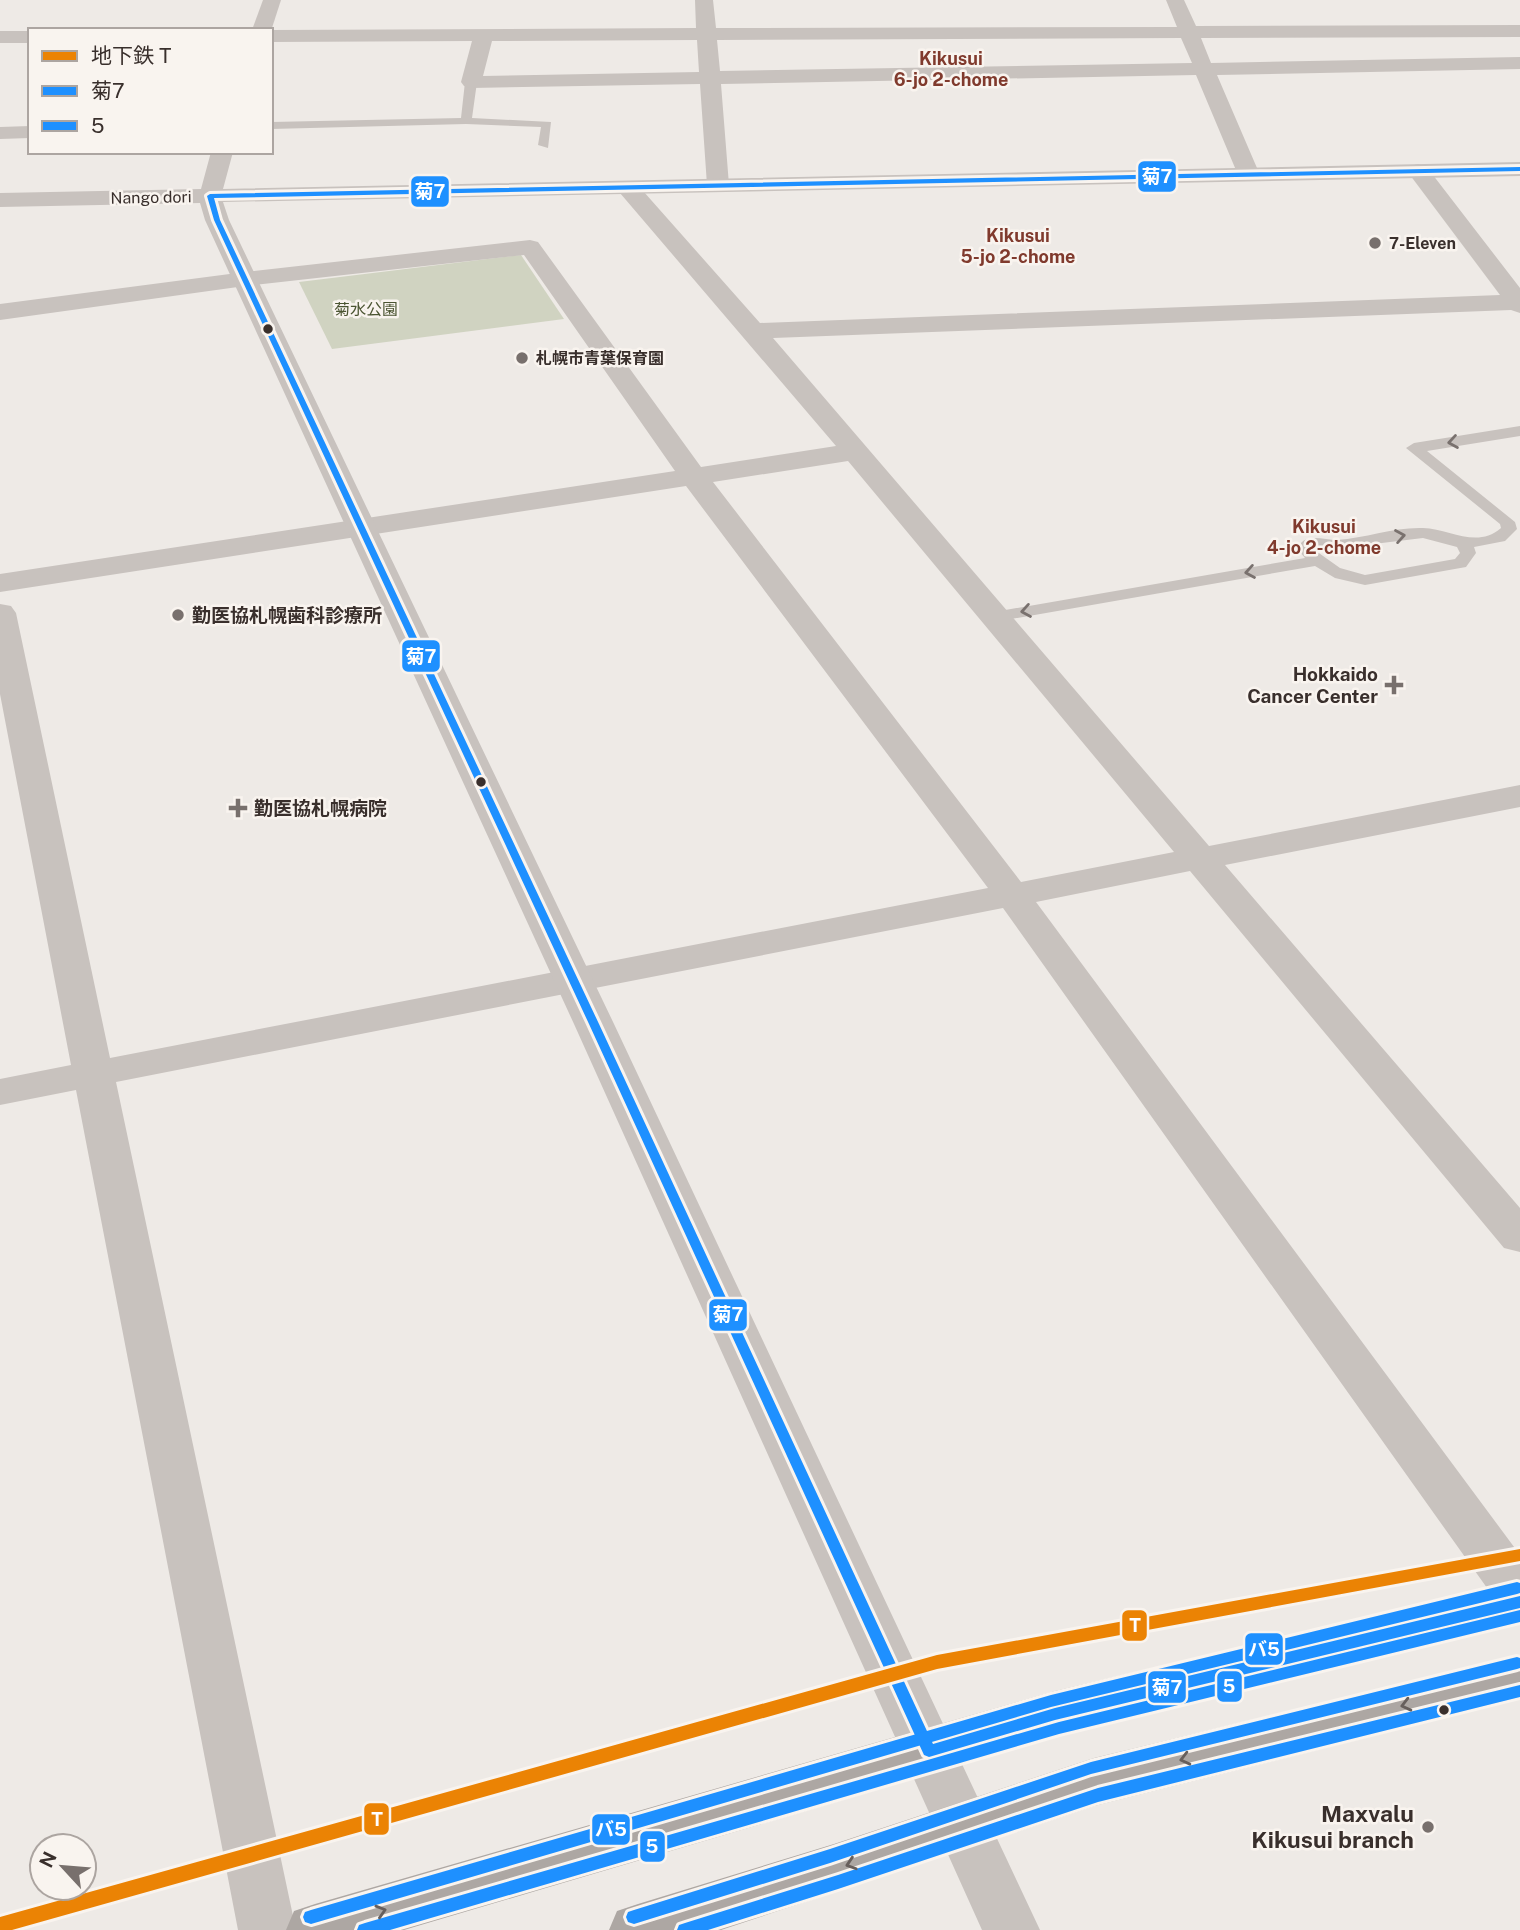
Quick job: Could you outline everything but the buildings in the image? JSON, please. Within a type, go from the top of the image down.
[{"type":"main road","points":[[315,1930],[1055,1714],[1520,1602]]},
{"type":"main road","points":[[638,1930],[964,1827],[1094,1782],[1520,1677]]},
{"type":"street","points":[[263,28],[272,0]]},
{"type":"street","points":[[704,0],[718,186]]},
{"type":"street","points":[[1175,0],[1249,175]]},
{"type":"street","points":[[273,36],[1520,31]]},
{"type":"street","points":[[483,36],[471,82],[1520,63]]},
{"type":"street","points":[[0,37],[28,37]]},
{"type":"street","points":[[0,133],[28,132]]},
{"type":"street","points":[[222,154],[211,196],[217,220],[573,981],[1011,1930]]},
{"type":"street","name":"Nango dori","points":[[0,200],[1520,169]]},
{"type":"street","points":[[1418,171],[1519,303]]},
{"type":"street","points":[[628,188],[1520,1237]]},
{"type":"street","points":[[0,312],[245,279],[530,247],[693,476],[1012,895],[1520,1594]]},
{"type":"street","points":[[752,331],[1519,303]]},
{"type":"street","points":[[0,583],[854,452]]},
{"type":"street","points":[[0,613],[267,1930]]},
{"type":"street","points":[[0,1092],[1520,796]]},
{"type":"lane","points":[[466,121],[471,82]]},
{"type":"lane","points":[[273,126],[466,121],[547,124],[544,145]]},
{"type":"lane","points":[[1464,544],[1468,553],[1460,563],[1365,580],[1340,576],[1308,552],[1309,543],[1333,547],[1418,533],[1445,537],[1464,544],[1499,538],[1509,529],[1507,522],[1414,448],[1520,431]]},
{"type":"lane","points":[[994,617],[1317,561]]},
{"type":"green space","name":"菊水公園","points":[[521,255],[564,319],[332,349],[299,282]]},
{"type":"metro line","name":"T","points":[[0,1925],[937,1662],[1520,1555]]},
{"type":"transit line","name":"菊7","points":[[1520,169],[210,196],[217,220],[594,1024],[929,1751],[1055,1714],[1520,1602]]},
{"type":"transit line","name":"バ5","points":[[311,1917],[1051,1701],[1517,1588]]},
{"type":"transit line","name":"5","points":[[365,1930],[1059,1728],[1520,1616]]},
{"type":"transit line","name":"バ5","points":[[634,1917],[830,1856],[1091,1768],[1517,1663]]},
{"type":"transit line","name":"5","points":[[685,1930],[1098,1795],[1520,1691]]},
{"type":"place","name":"7-Eleven","points":[[1375,243]]},
{"type":"place","name":"札幌市青葉保育園","points":[[522,358]]},
{"type":"place","name":"勤医協札幌歯科診療所","points":[[178,615]]},
{"type":"place","name":"Hokkaido Cancer Center","points":[[1394,685]]},
{"type":"place","name":"勤医協札幌病院","points":[[238,808]]},
{"type":"place","name":"Maxvalu Kikusui branch","points":[[1428,1827]]},
{"type":"district","name":"Kikusui 6-jo 2-chome","points":[[951,69]]},
{"type":"district","name":"Kikusui 5-jo 2-chome","points":[[1018,246]]},
{"type":"district","name":"Kikusui 4-jo 2-chome","points":[[1324,537]]}]
